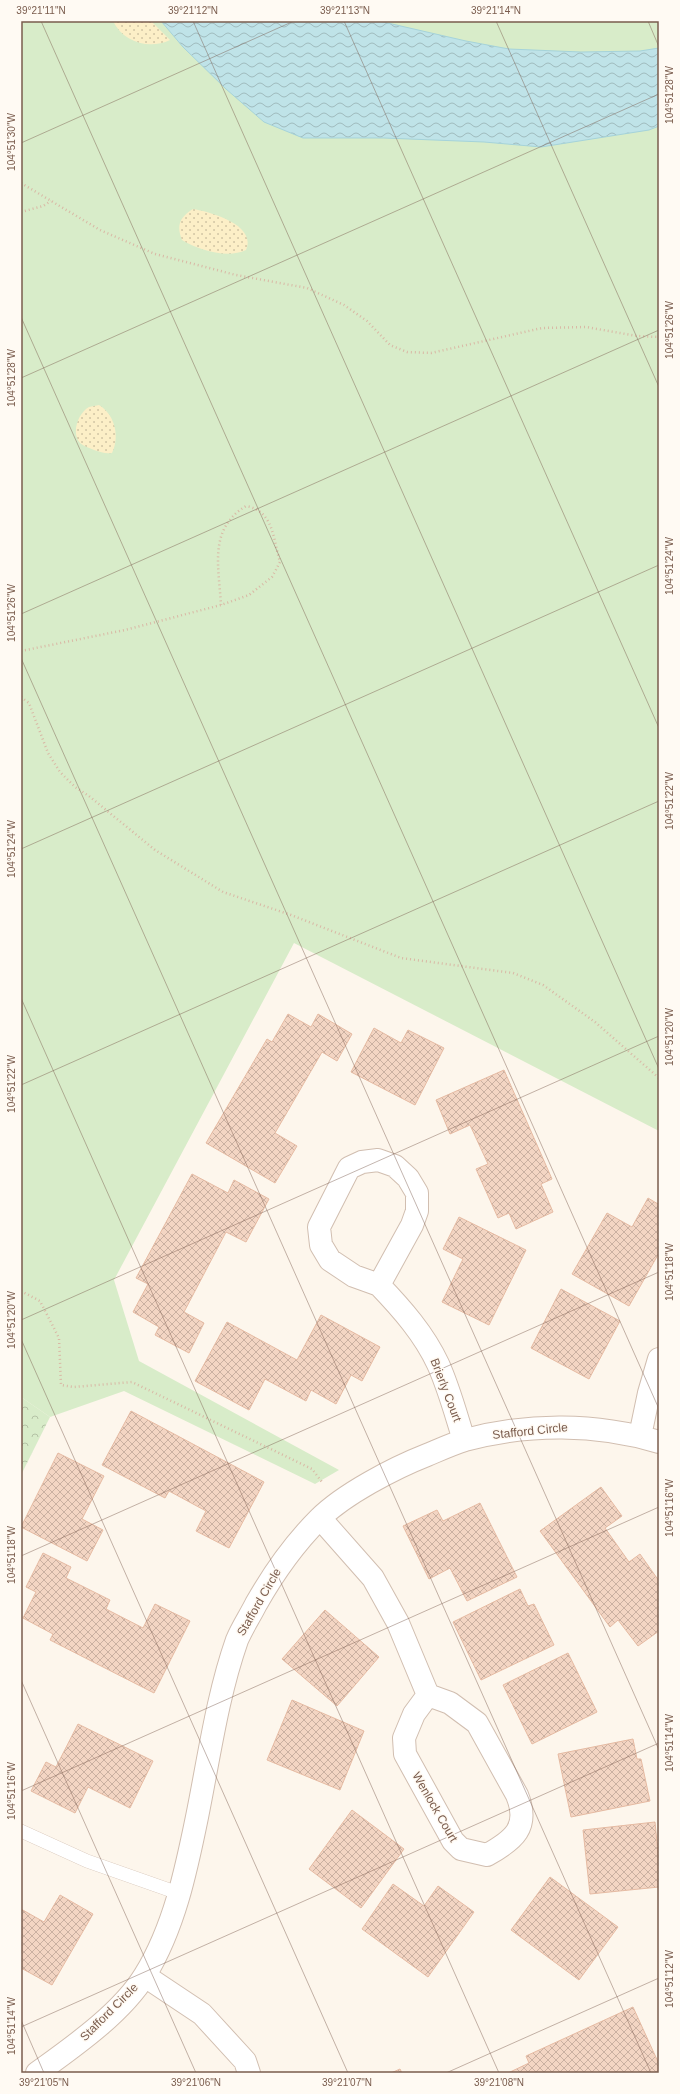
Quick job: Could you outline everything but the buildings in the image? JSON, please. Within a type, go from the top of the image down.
[{"type":"street","name":"Brierly Court","points":[[379,1285],[402,1244],[417,1211],[417,1193],[408,1178],[395,1166],[378,1160],[362,1162],[349,1168],[319,1227],[321,1245],[330,1260],[354,1276],[379,1285],[403,1310],[424,1338],[438,1364],[464,1440]]},
{"type":"street","points":[[650,1439],[650,1387],[659,1359]]},
{"type":"street","name":"Stafford Circle","points":[[37,2073],[87,2036],[126,1999],[145,1976],[170,1921],[189,1855],[226,1678],[238,1637],[263,1591],[285,1559],[320,1518],[339,1503],[398,1467],[464,1440],[514,1431],[578,1426],[650,1439]]},
{"type":"street","points":[[320,1518],[373,1578],[398,1623],[428,1695]]},
{"type":"street","name":"Wenlock Court","points":[[428,1695],[450,1703],[477,1723],[517,1795],[522,1807],[522,1823],[515,1836],[504,1846],[488,1855],[461,1849],[453,1841],[405,1754],[404,1738],[414,1714],[428,1695]]},
{"type":"street","points":[[145,1976],[202,2014],[245,2061],[249,2073]]},
{"type":"lane","points":[[21,1831],[87,1861],[178,1893]]},
{"type":"path","points":[[21,183],[100,230],[155,254],[236,275],[307,288],[344,305],[367,322],[390,345],[407,352],[431,353],[542,328],[586,327],[637,336],[659,337]]},
{"type":"path","points":[[21,212],[43,206],[51,202]]},
{"type":"path","points":[[21,651],[125,630],[221,605],[249,595],[272,577],[280,562],[271,526],[265,514],[256,508],[246,506],[235,513],[225,523],[218,544],[221,605]]},
{"type":"path","points":[[21,697],[29,703],[48,753],[60,772],[75,787],[89,796],[155,850],[223,892],[291,915],[400,958],[513,973],[543,985],[595,1022],[659,1078]]},
{"type":"path","points":[[21,1292],[40,1301],[59,1338],[61,1385],[74,1387],[132,1382],[312,1469],[339,1503]]},
{"type":"green space","points":[[21,21],[659,21],[659,1131],[294,943],[114,1280],[139,1361],[339,1470],[315,1484],[124,1391],[50,1417],[21,1397]]},
{"type":"green space","points":[[21,1397],[50,1417],[21,1475]]},
{"type":"sand","points":[[113,21],[151,21],[170,40],[154,44],[137,42],[123,34]]},
{"type":"sand","points":[[193,209],[221,217],[239,227],[245,233],[248,241],[246,250],[230,254],[213,252],[196,247],[182,240],[179,230],[180,222],[185,215]]},
{"type":"sand","points":[[99,405],[109,414],[116,433],[116,440],[112,453],[94,450],[81,444],[77,439],[76,429],[79,418],[89,407]]},
{"type":"water","points":[[161,21],[379,21],[466,41],[509,49],[581,52],[640,51],[659,48],[659,126],[649,130],[541,147],[484,142],[384,138],[303,138],[264,122],[226,89],[183,47]]}]
